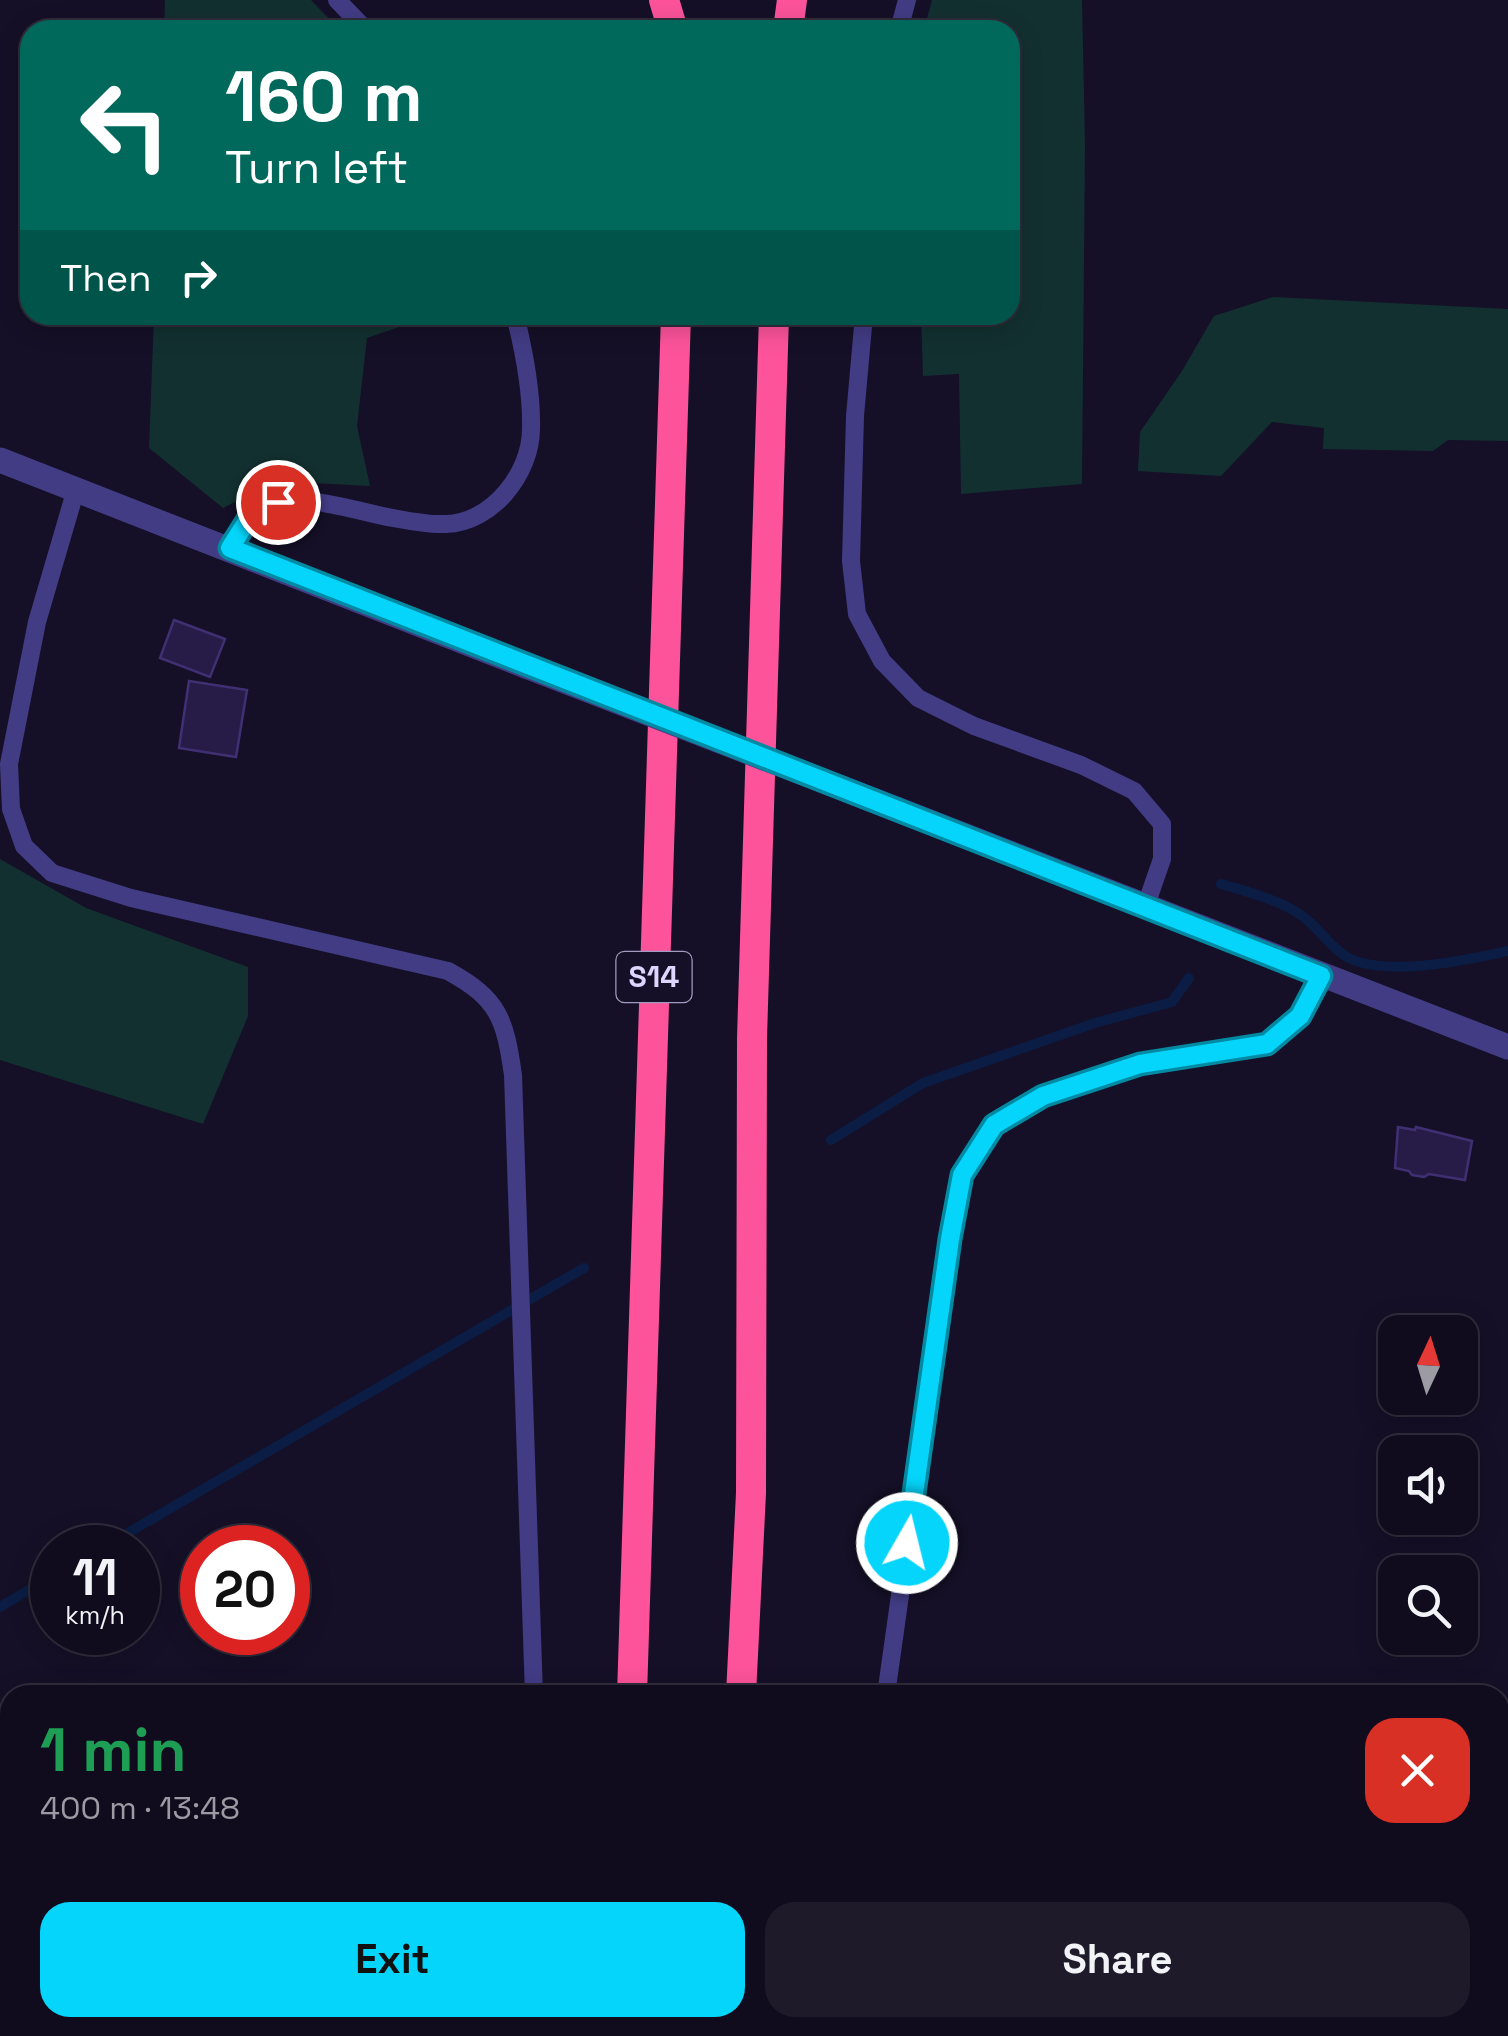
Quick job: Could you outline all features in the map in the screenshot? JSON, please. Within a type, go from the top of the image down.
[{"type":"highway","name":"S14","points":[[632,1685],[676,325]]},
{"type":"highway","points":[[741,1685],[751,1494],[752,1038],[774,325]]},
{"type":"street","points":[[0,460],[1508,1047]]},
{"type":"lane","points":[[336,0],[356,20]]},
{"type":"lane","points":[[230,548],[249,518],[278,502],[316,503],[449,524],[490,510],[517,478],[532,433],[518,325]]},
{"type":"lane","points":[[863,325],[855,416],[850,560],[857,614],[882,661],[918,698],[974,726],[1134,790],[1162,824],[1162,859],[1145,908]]},
{"type":"lane","points":[[76,489],[37,622],[10,764],[10,809],[24,846],[52,873],[132,898],[448,971],[474,985],[494,1004],[508,1040],[522,1280],[534,1685]]},
{"type":"lane","points":[[887,1685],[962,1175],[994,1125],[1043,1096],[1140,1064],[1267,1044],[1300,1016],[1321,976]]},
{"type":"green space","points":[[165,0],[311,0],[330,20],[164,20]]},
{"type":"green space","points":[[932,0],[1082,0],[1082,484],[961,494],[959,374],[923,376],[921,325],[1020,325],[1020,20],[927,20]]},
{"type":"green space","points":[[1273,297],[1508,309],[1508,441],[1448,440],[1433,451],[1323,449],[1324,428],[1272,422],[1221,476],[1138,471],[1140,432],[1214,316]]},
{"type":"green space","points":[[154,325],[405,325],[367,338],[357,426],[370,486],[276,481],[223,508],[149,448]]},
{"type":"green space","points":[[0,859],[86,908],[248,967],[248,1016],[203,1124],[0,1060]]},
{"type":"building","points":[[174,620],[225,639],[210,677],[160,658]]},
{"type":"building","points":[[189,681],[247,690],[236,757],[179,748]]},
{"type":"building","points":[[1398,1127],[1416,1127],[1472,1141],[1465,1180],[1412,1175],[1395,1168]]},
{"type":"waterway","points":[[1221,884],[1292,909],[1341,953],[1363,963],[1404,967],[1508,951]]},
{"type":"waterway","points":[[831,1140],[923,1083],[1095,1023],[1172,1002],[1189,978]]},
{"type":"waterway","points":[[142,1525],[584,1268]]},
{"type":"waterway","points":[[0,1607],[30,1589]]},
{"type":"route","points":[[278,502],[249,518],[230,548],[1321,976],[1300,1016],[1267,1044],[1140,1064],[1043,1096],[994,1125],[962,1175],[907,1543]]}]
